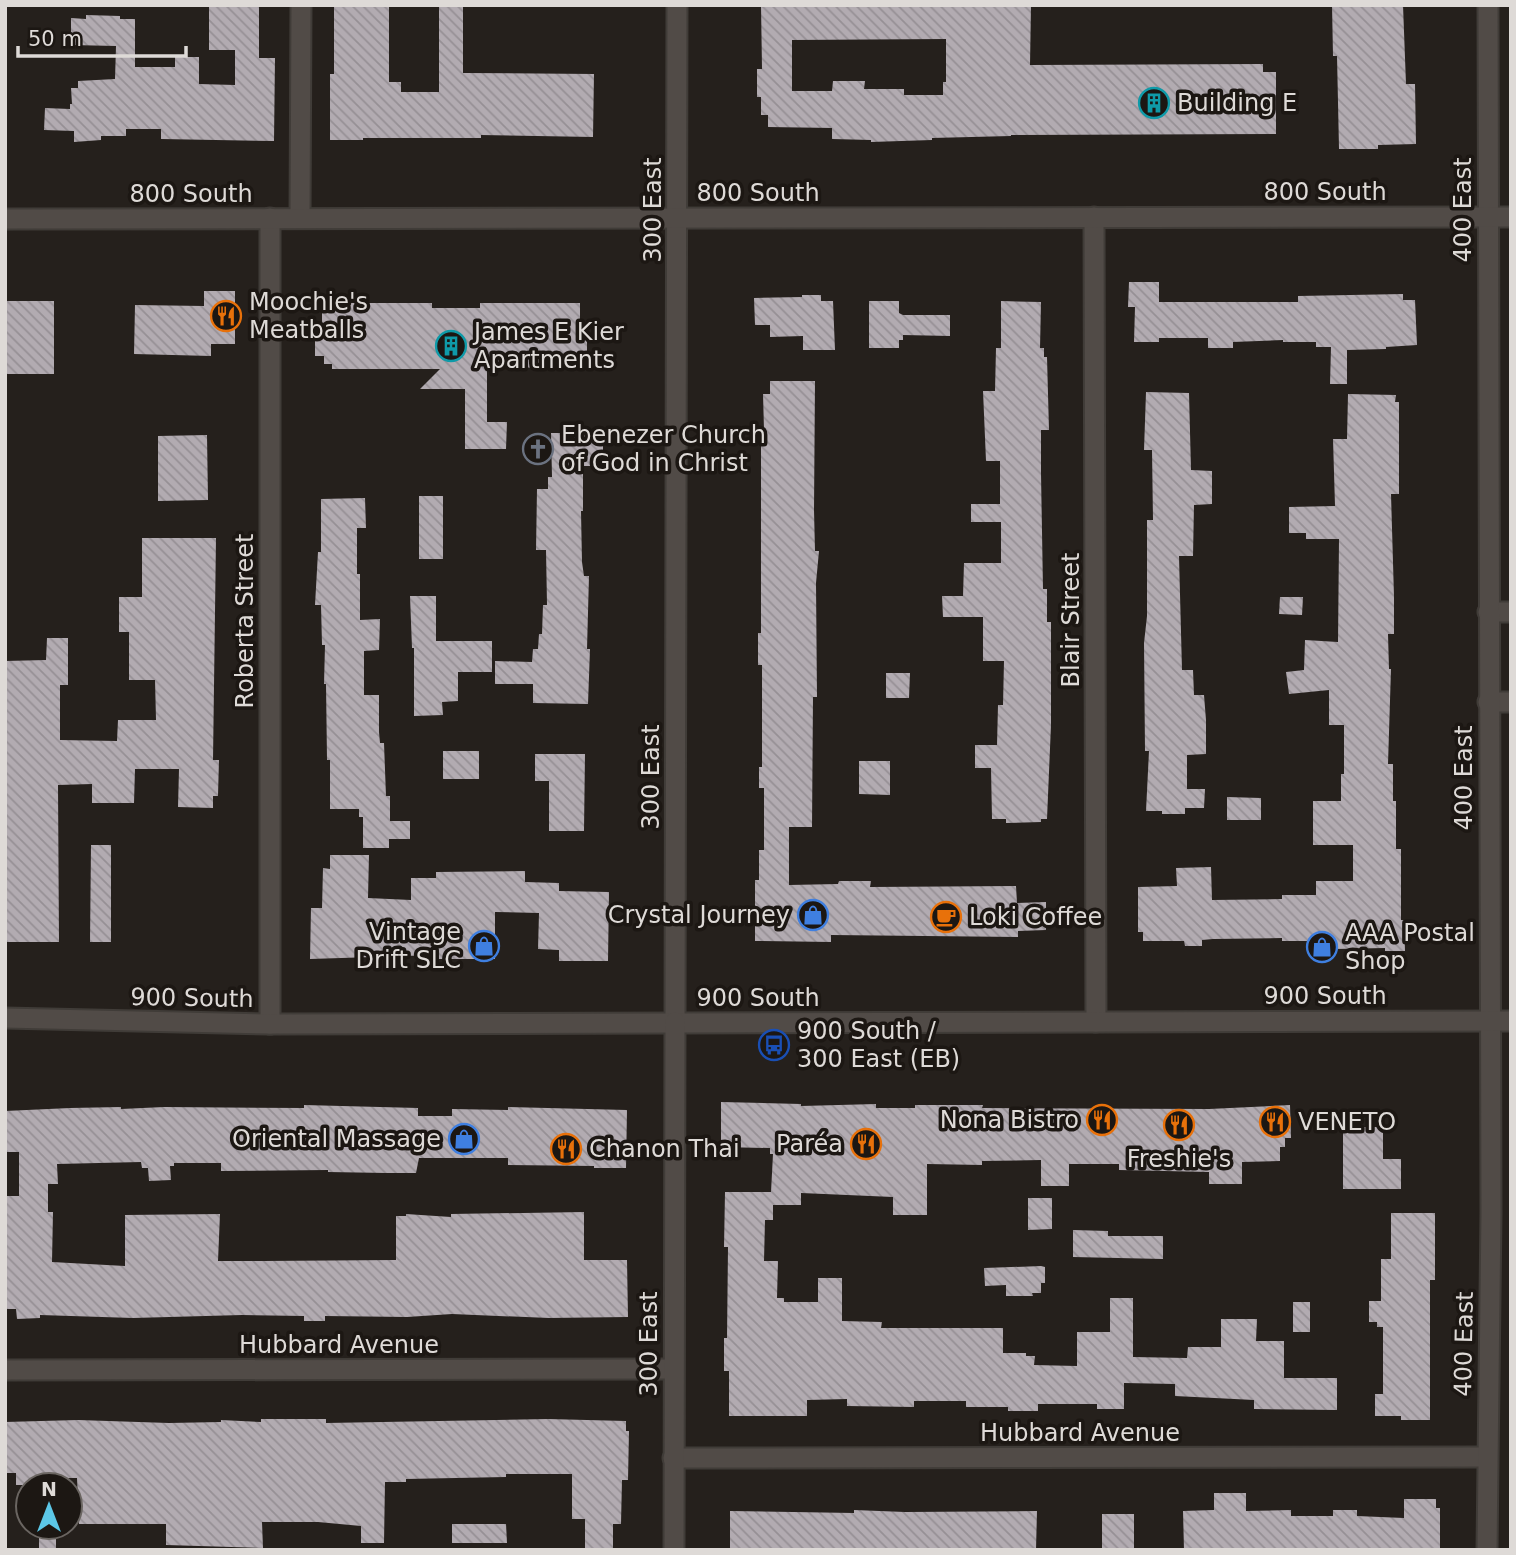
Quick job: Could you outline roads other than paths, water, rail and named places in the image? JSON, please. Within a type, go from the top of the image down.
[{"type":"street","points":[[300,218],[301,5]]},
{"type":"street","name":"300 East","points":[[674,1550],[677,5]]},
{"type":"street","name":"400 East","points":[[1487,1550],[1487,1457],[1501,1213],[1489,1021],[1488,5]]},
{"type":"street","name":"800 South","points":[[5,219],[1511,216]]},
{"type":"street","name":"Blair Street","points":[[1094,217],[1096,1022]]},
{"type":"street","name":"Roberta Street","points":[[270,218],[270,1024]]},
{"type":"street","points":[[1488,612],[1511,612]]},
{"type":"street","points":[[1488,702],[1511,702]]},
{"type":"street","name":"900 South","points":[[5,1018],[270,1024],[1511,1021]]},
{"type":"street","name":"Hubbard Avenue","points":[[5,1370],[673,1369]]},
{"type":"street","name":"Hubbard Avenue","points":[[673,1458],[1487,1457]]},
{"type":"place","name":"Building E","points":[[1154,103]]},
{"type":"place","name":"Moochie's Meatballs","points":[[226,316]]},
{"type":"place","name":"James E Kier Apartments","points":[[451,346]]},
{"type":"place","name":"Ebenezer Church of God in Christ","points":[[538,449]]},
{"type":"place","name":"Crystal Journey","points":[[813,915]]},
{"type":"place","name":"Loki Coffee","points":[[946,917]]},
{"type":"place","name":"Vintage Drift SLC","points":[[484,946]]},
{"type":"place","name":"AAA Postal Shop","points":[[1322,947]]},
{"type":"place","name":"900 South / 300 East (EB)","points":[[774,1045]]},
{"type":"place","name":"Nona Bistro","points":[[1102,1120]]},
{"type":"place","name":"VENETO","points":[[1275,1122]]},
{"type":"place","name":"Freshie's","points":[[1179,1125]]},
{"type":"place","name":"Oriental Massage","points":[[464,1139]]},
{"type":"place","name":"Paréa","points":[[866,1144]]},
{"type":"place","name":"Chanon Thai","points":[[566,1149]]}]
